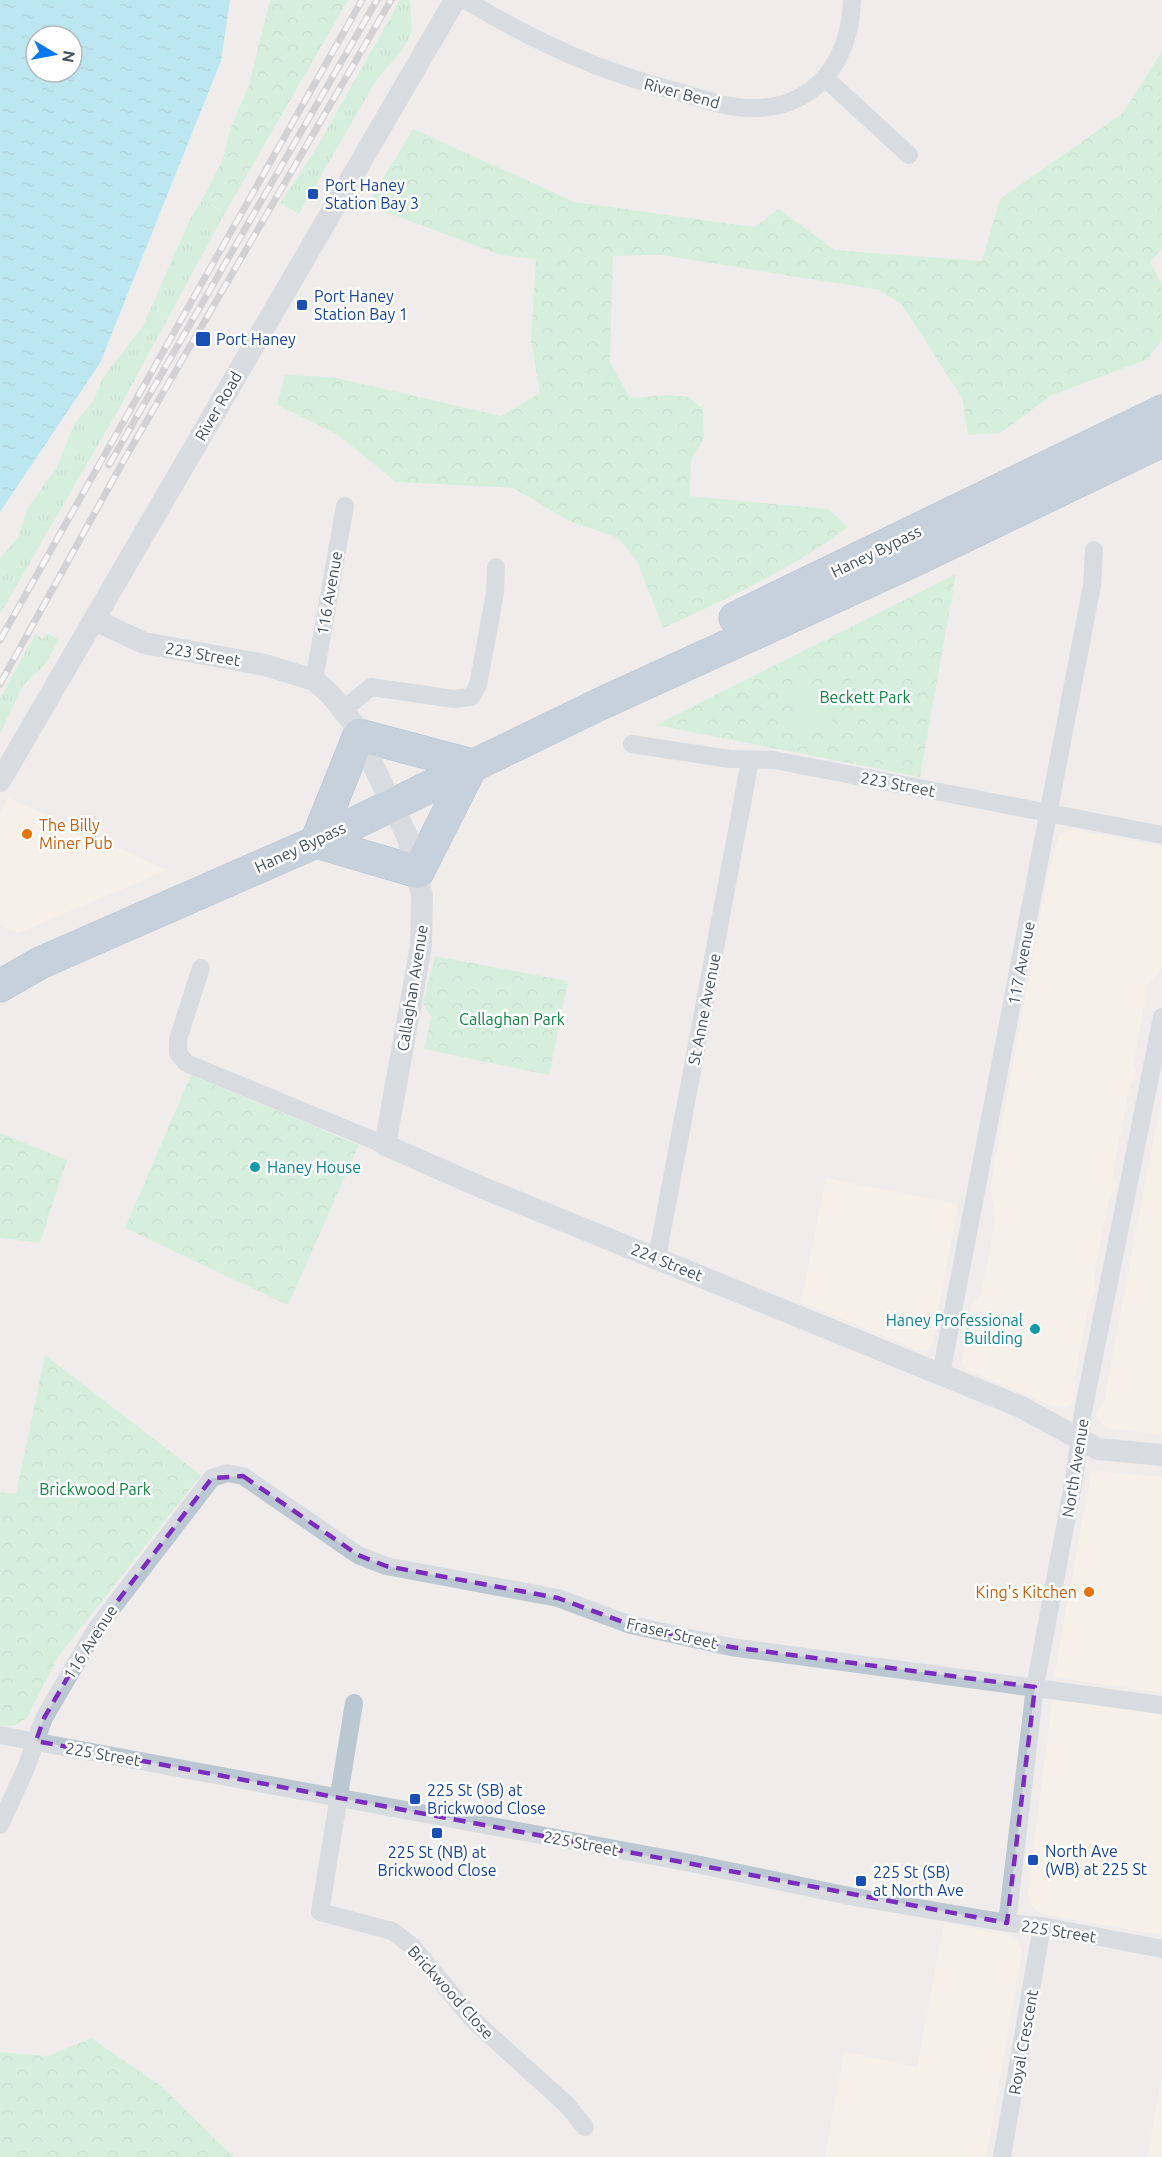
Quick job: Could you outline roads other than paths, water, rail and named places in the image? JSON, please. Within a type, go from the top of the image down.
[{"type":"highway","name":"Haney Bypass","points":[[598,705],[683,644],[1162,411]]},
{"type":"highway","name":"Haney Bypass","points":[[0,986],[40,963],[316,842],[598,705],[915,560],[1162,441]]},
{"type":"highway","points":[[351,722],[472,765],[418,872],[316,842],[351,722]]},
{"type":"street","name":"River Road","points":[[0,781],[455,0]]},
{"type":"street","name":"River Bend","points":[[465,0],[570,57],[639,82],[736,107],[759,108],[787,103],[801,97],[825,78],[847,40],[852,0]]},
{"type":"street","points":[[825,78],[909,155]]},
{"type":"street","name":"116 Avenue","points":[[314,681],[345,506]]},
{"type":"street","name":"117 Avenue","points":[[941,1374],[1050,815],[1092,585],[1094,550]]},
{"type":"street","points":[[351,722],[366,690],[377,686],[454,699],[471,697],[478,685],[495,593],[496,567]]},
{"type":"street","name":"223 Street","points":[[95,620],[144,643],[265,665],[314,681]]},
{"type":"street","name":"Callaghan Avenue","points":[[314,681],[351,722],[408,838],[418,872],[423,919],[422,946],[385,1145]]},
{"type":"street","name":"223 Street","points":[[632,744],[750,761],[774,760],[1162,835]]},
{"type":"street","name":"St Anne Avenue","points":[[657,1258],[750,761]]},
{"type":"street","name":"224 Street","points":[[201,968],[179,1033],[178,1053],[191,1066],[385,1145],[483,1188],[1021,1407],[1098,1449],[1162,1455]]},
{"type":"street","name":"North Avenue","points":[[1007,1923],[1035,1687],[1074,1479],[1079,1440],[1162,1017]]},
{"type":"street","name":"Fraser Street","points":[[212,1478],[227,1473],[243,1476],[358,1556],[386,1566],[558,1598],[631,1625],[731,1647],[1162,1705]]},
{"type":"street","name":"116 Avenue","points":[[0,1825],[44,1718],[96,1629],[212,1478]]},
{"type":"street","name":"Brickwood Close","points":[[354,1703],[320,1912],[392,1931],[412,1946],[473,2020],[566,2104],[585,2127]]},
{"type":"street","name":"225 Street","points":[[0,1735],[1007,1923],[1042,1926],[1162,1949]]},
{"type":"street","name":"Royal Crescent","points":[[1002,2157],[1042,1926]]},
{"type":"water","points":[[0,0],[230,0],[221,61],[100,363],[0,512]]},
{"type":"railway","points":[[0,640],[362,0]]},
{"type":"railway","points":[[109,465],[377,0]]},
{"type":"railway","points":[[0,684],[124,460],[391,0]]},
{"type":"place","name":"Port Haney Station Bay 3","points":[[313,194]]},
{"type":"place","name":"Port Haney Station Bay 1","points":[[302,305]]},
{"type":"place","name":"Port Haney","points":[[203,339]]},
{"type":"place","name":"The Billy Miner Pub","points":[[27,834]]},
{"type":"place","name":"Haney House","points":[[255,1167]]},
{"type":"place","name":"Haney Professional Building","points":[[1035,1329]]},
{"type":"place","name":"King's Kitchen","points":[[1089,1592]]},
{"type":"place","name":"225 St (SB) at Brickwood Close","points":[[415,1799]]},
{"type":"place","name":"225 St (NB) at Brickwood Close","points":[[437,1833]]},
{"type":"place","name":"North Ave (WB) at 225 St","points":[[1033,1860]]},
{"type":"place","name":"225 St (SB) at North Ave","points":[[861,1881]]},
{"type":"park label","name":"Beckett Park","points":[[865,697]]},
{"type":"park label","name":"Callaghan Park","points":[[512,1019]]},
{"type":"park label","name":"Brickwood Park","points":[[95,1489]]}]
